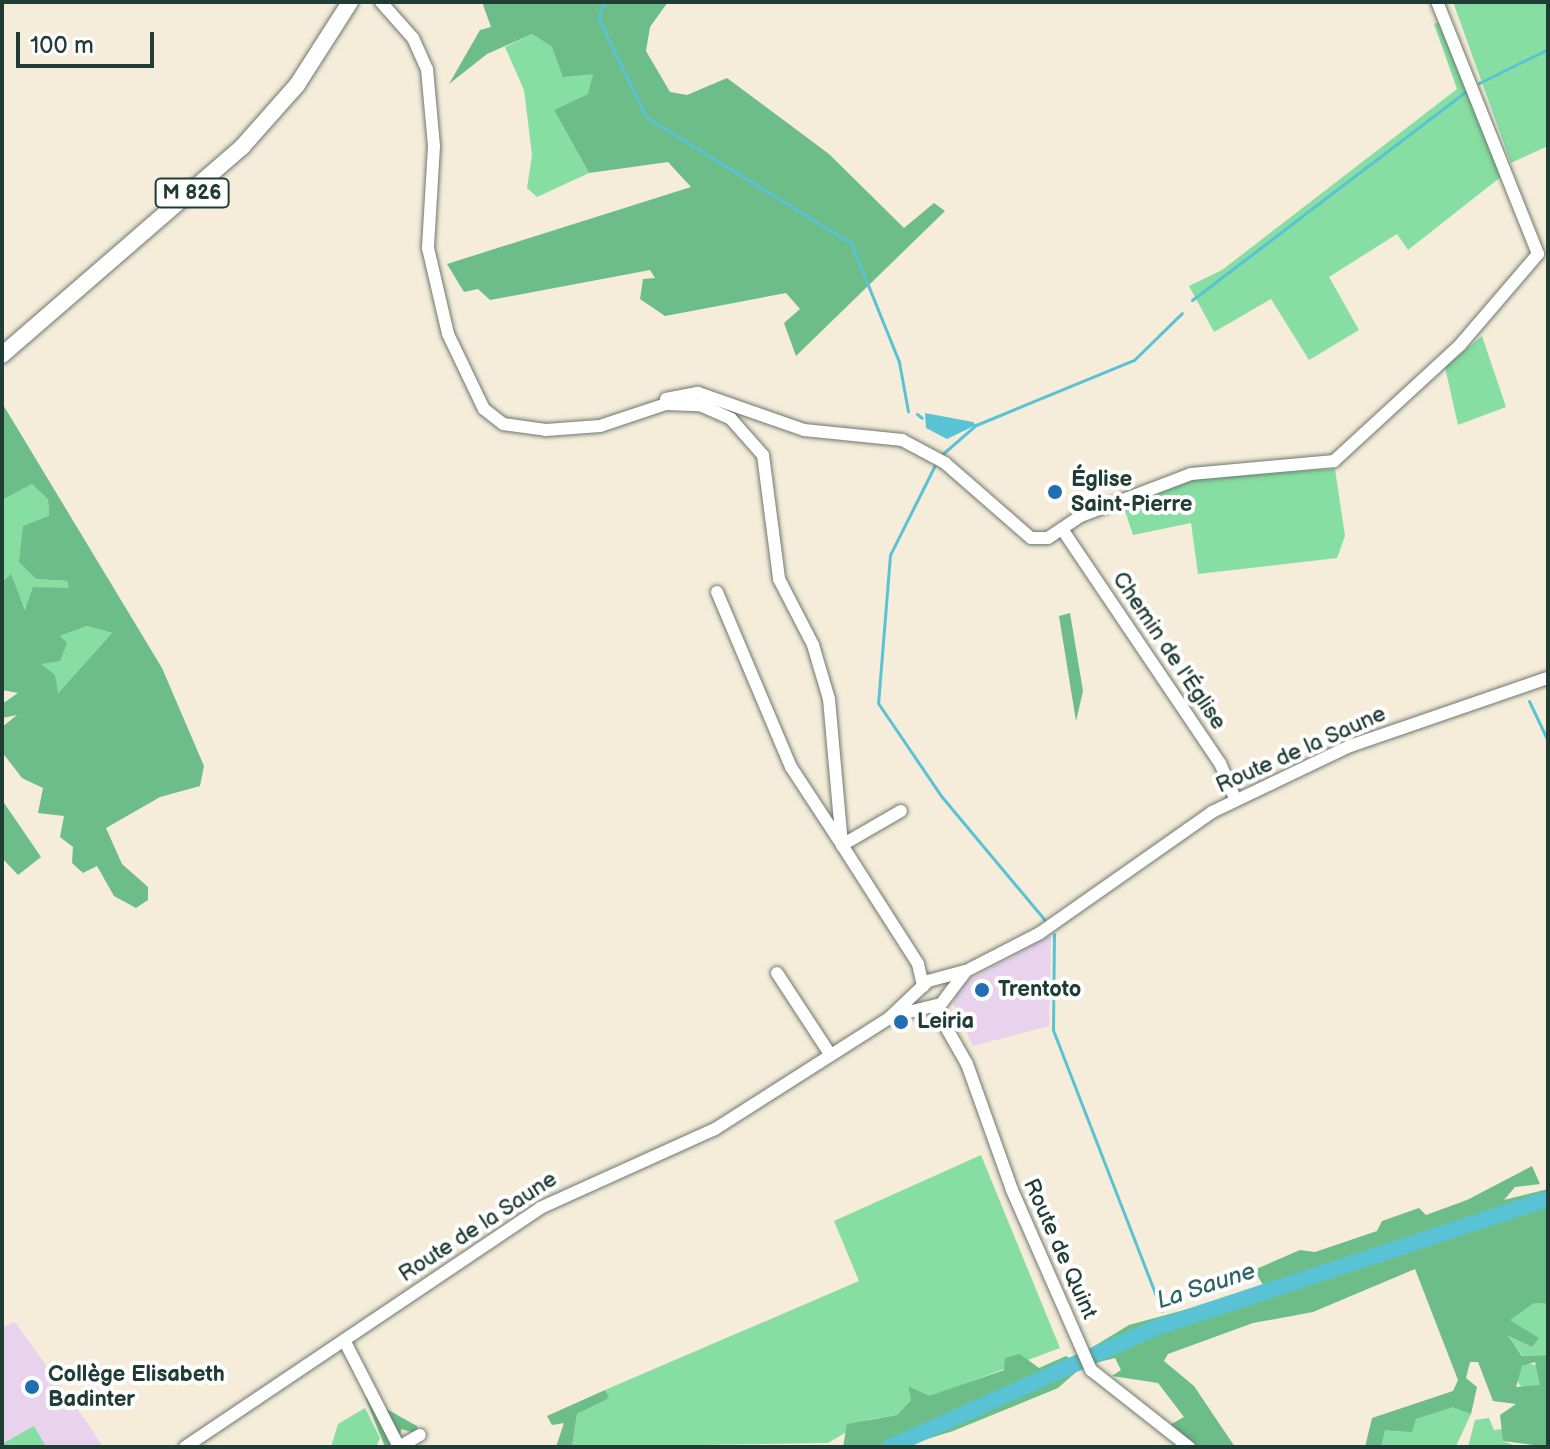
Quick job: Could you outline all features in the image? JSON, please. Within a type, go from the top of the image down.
[{"type":"main road","name":"M 826","points":[[2,355],[242,147],[297,85],[350,2]]},
{"type":"street","points":[[381,2],[413,38],[427,69],[434,146],[428,248],[448,334],[477,399],[503,424],[546,430],[600,426],[698,393],[804,430],[902,440],[945,463],[1024,535],[1041,539],[1191,474],[1334,461],[1460,345],[1538,254],[1437,2]]},
{"type":"street","points":[[653,406],[688,404],[723,414],[763,455],[779,579],[813,645],[829,699],[842,845]]},
{"type":"street","name":"Chemin de l'Église","points":[[1062,529],[1220,763],[1235,799]]},
{"type":"street","points":[[717,592],[791,767],[918,964],[937,979],[947,996]]},
{"type":"street","name":"Route de la Saune","points":[[185,1447],[557,1198],[707,1134],[889,1018],[922,987],[966,971],[1063,919],[1235,799],[1350,746],[1548,678]]},
{"type":"street","points":[[842,845],[901,811]]},
{"type":"street","name":"Route de Quint","points":[[918,964],[922,987],[950,1027]]},
{"type":"street","name":"Route de la Saune","points":[[889,1018],[932,1005],[947,996],[966,971]]},
{"type":"street","points":[[777,973],[830,1054]]},
{"type":"street","name":"Route de Quint","points":[[947,996],[950,1027],[1091,1370],[1189,1447]]},
{"type":"street","points":[[344,1340],[399,1447],[420,1435]]},
{"type":"shaded area","points":[[1051,935],[1049,1026],[973,1046],[953,1003],[962,984]]},
{"type":"shaded area","name":"Collège Elisabeth Badinter","points":[[15,1322],[103,1447],[2,1447],[2,1327]]},
{"type":"green space","points":[[482,2],[668,2],[650,27],[646,51],[670,92],[687,95],[727,78],[829,154],[904,228],[934,203],[945,211],[796,356],[784,323],[800,309],[786,293],[665,316],[640,299],[643,279],[655,278],[650,270],[490,300],[478,289],[464,292],[447,264],[691,187],[668,162],[589,173],[554,110],[588,94],[593,74],[563,77],[552,47],[532,34],[487,54],[449,84],[480,30],[491,27]]},
{"type":"green space","points":[[1453,2],[1548,2],[1548,146],[1511,163]]},
{"type":"green space","points":[[1442,21],[1502,176],[1408,250],[1397,234],[1329,277],[1359,330],[1309,360],[1271,299],[1214,332],[1189,286],[1222,270],[1457,89],[1434,24]]},
{"type":"green space","points":[[532,34],[593,74],[589,94],[554,110],[589,173],[537,197],[527,188],[532,155],[524,90],[505,47]]},
{"type":"green space","points":[[1482,336],[1506,407],[1458,425],[1445,367]]},
{"type":"green space","points":[[2,403],[162,668],[204,766],[200,786],[160,797],[106,828],[122,864],[148,887],[148,900],[136,908],[114,896],[97,866],[83,873],[72,863],[73,847],[60,837],[64,816],[38,813],[43,788],[22,778],[2,752],[2,727],[17,715],[2,718],[2,704],[18,693],[2,690],[2,582],[11,574],[25,610],[33,587],[69,588],[67,581],[36,579],[19,562],[23,526],[49,516],[48,499],[32,484],[2,500]],"holes":[[[87,626],[112,633],[58,693],[55,675],[41,664],[60,661],[67,643],[60,636]]]},
{"type":"green space","points":[[1335,469],[1345,536],[1337,558],[1198,574],[1191,523],[1133,535],[1123,505],[1194,477]]},
{"type":"green space","points":[[32,484],[48,498],[49,516],[28,570],[36,579],[67,581],[69,588],[50,592],[26,611],[10,575],[2,582],[2,500]]},
{"type":"green space","points":[[1070,613],[1083,691],[1076,721],[1059,616]]},
{"type":"green space","points":[[87,626],[112,633],[57,694],[41,665],[60,636]]},
{"type":"green space","points":[[2,800],[41,857],[18,875],[2,858]]},
{"type":"green space","points":[[981,1155],[1060,1348],[929,1397],[908,1386],[911,1400],[897,1415],[867,1420],[828,1443],[572,1447],[577,1414],[608,1398],[605,1390],[859,1281],[834,1221]]},
{"type":"green space","points":[[1532,1166],[1540,1184],[1515,1187],[1504,1200],[1548,1189],[1548,1304],[1534,1303],[1510,1320],[1539,1338],[1532,1347],[1508,1336],[1522,1356],[1548,1355],[1548,1447],[1503,1441],[1500,1415],[1516,1404],[1493,1401],[1478,1362],[1470,1362],[1466,1378],[1477,1387],[1471,1414],[1453,1407],[1416,1419],[1412,1432],[1385,1430],[1381,1447],[1365,1447],[1372,1418],[1453,1391],[1458,1380],[1415,1269],[1313,1312],[1253,1323],[1168,1354],[1164,1361],[1194,1386],[1235,1447],[1199,1447],[1168,1426],[1184,1417],[1158,1383],[1112,1376],[1121,1370],[1115,1358],[1095,1363],[1091,1348],[1129,1325],[1265,1288],[1254,1270],[1300,1250],[1315,1252],[1377,1231],[1382,1221],[1419,1208],[1426,1215],[1467,1200]],"holes":[[[1535,1362],[1540,1385],[1516,1387],[1522,1366]]]},
{"type":"green space","points":[[1534,1303],[1548,1304],[1548,1355],[1523,1356],[1507,1336],[1532,1347],[1538,1338],[1509,1320]]},
{"type":"green space","points":[[1020,1354],[1039,1368],[1066,1356],[1083,1366],[1058,1388],[953,1431],[902,1447],[843,1447],[847,1424],[897,1415],[911,1400],[908,1386],[929,1396],[1004,1370],[1005,1358]]},
{"type":"green space","points":[[1530,1364],[1539,1368],[1543,1377],[1539,1386],[1530,1390],[1521,1386],[1517,1377],[1521,1368]]},
{"type":"green space","points":[[605,1390],[609,1398],[577,1414],[572,1447],[556,1447],[564,1423],[552,1425],[547,1416]]},
{"type":"green space","points":[[365,1397],[417,1426],[419,1434],[401,1429],[399,1447],[385,1447]]},
{"type":"green space","points":[[1453,1406],[1471,1414],[1456,1446],[1381,1447],[1384,1430]]},
{"type":"green space","points":[[365,1408],[380,1438],[376,1447],[331,1447],[338,1424]]},
{"type":"green space","points":[[1489,1418],[1494,1430],[1503,1429],[1503,1441],[1518,1447],[1468,1447],[1475,1420]]},
{"type":"green space","points":[[34,1426],[46,1447],[2,1447],[2,1444]]},
{"type":"water","points":[[925,413],[976,425],[947,439],[926,428]]},
{"type":"waterway","points":[[604,2],[598,17],[646,117],[851,243],[899,362],[908,411]]},
{"type":"waterway","points":[[1479,83],[1548,49]]},
{"type":"waterway","points":[[1192,300],[1466,91]]},
{"type":"waterway","points":[[939,457],[976,425],[1134,360],[1182,313]]},
{"type":"waterway","points":[[917,414],[922,418]]},
{"type":"waterway","points":[[937,461],[890,555],[878,703],[942,797],[1045,920]]},
{"type":"waterway","points":[[1529,701],[1548,741]]},
{"type":"waterway","points":[[1054,934],[1053,1030],[1162,1311]]},
{"type":"waterway","name":"La Saune","points":[[890,1447],[1152,1329],[1548,1199]]},
{"type":"waterway","name":"La Saune","points":[[1166,1320],[1168,1324]]},
{"type":"place","name":"Église Saint-Pierre","points":[[1055,492]]},
{"type":"place","name":"Trentoto","points":[[982,990]]},
{"type":"place","name":"Leiria","points":[[901,1022]]},
{"type":"place","name":"Collège Elisabeth Badinter","points":[[32,1387]]}]
